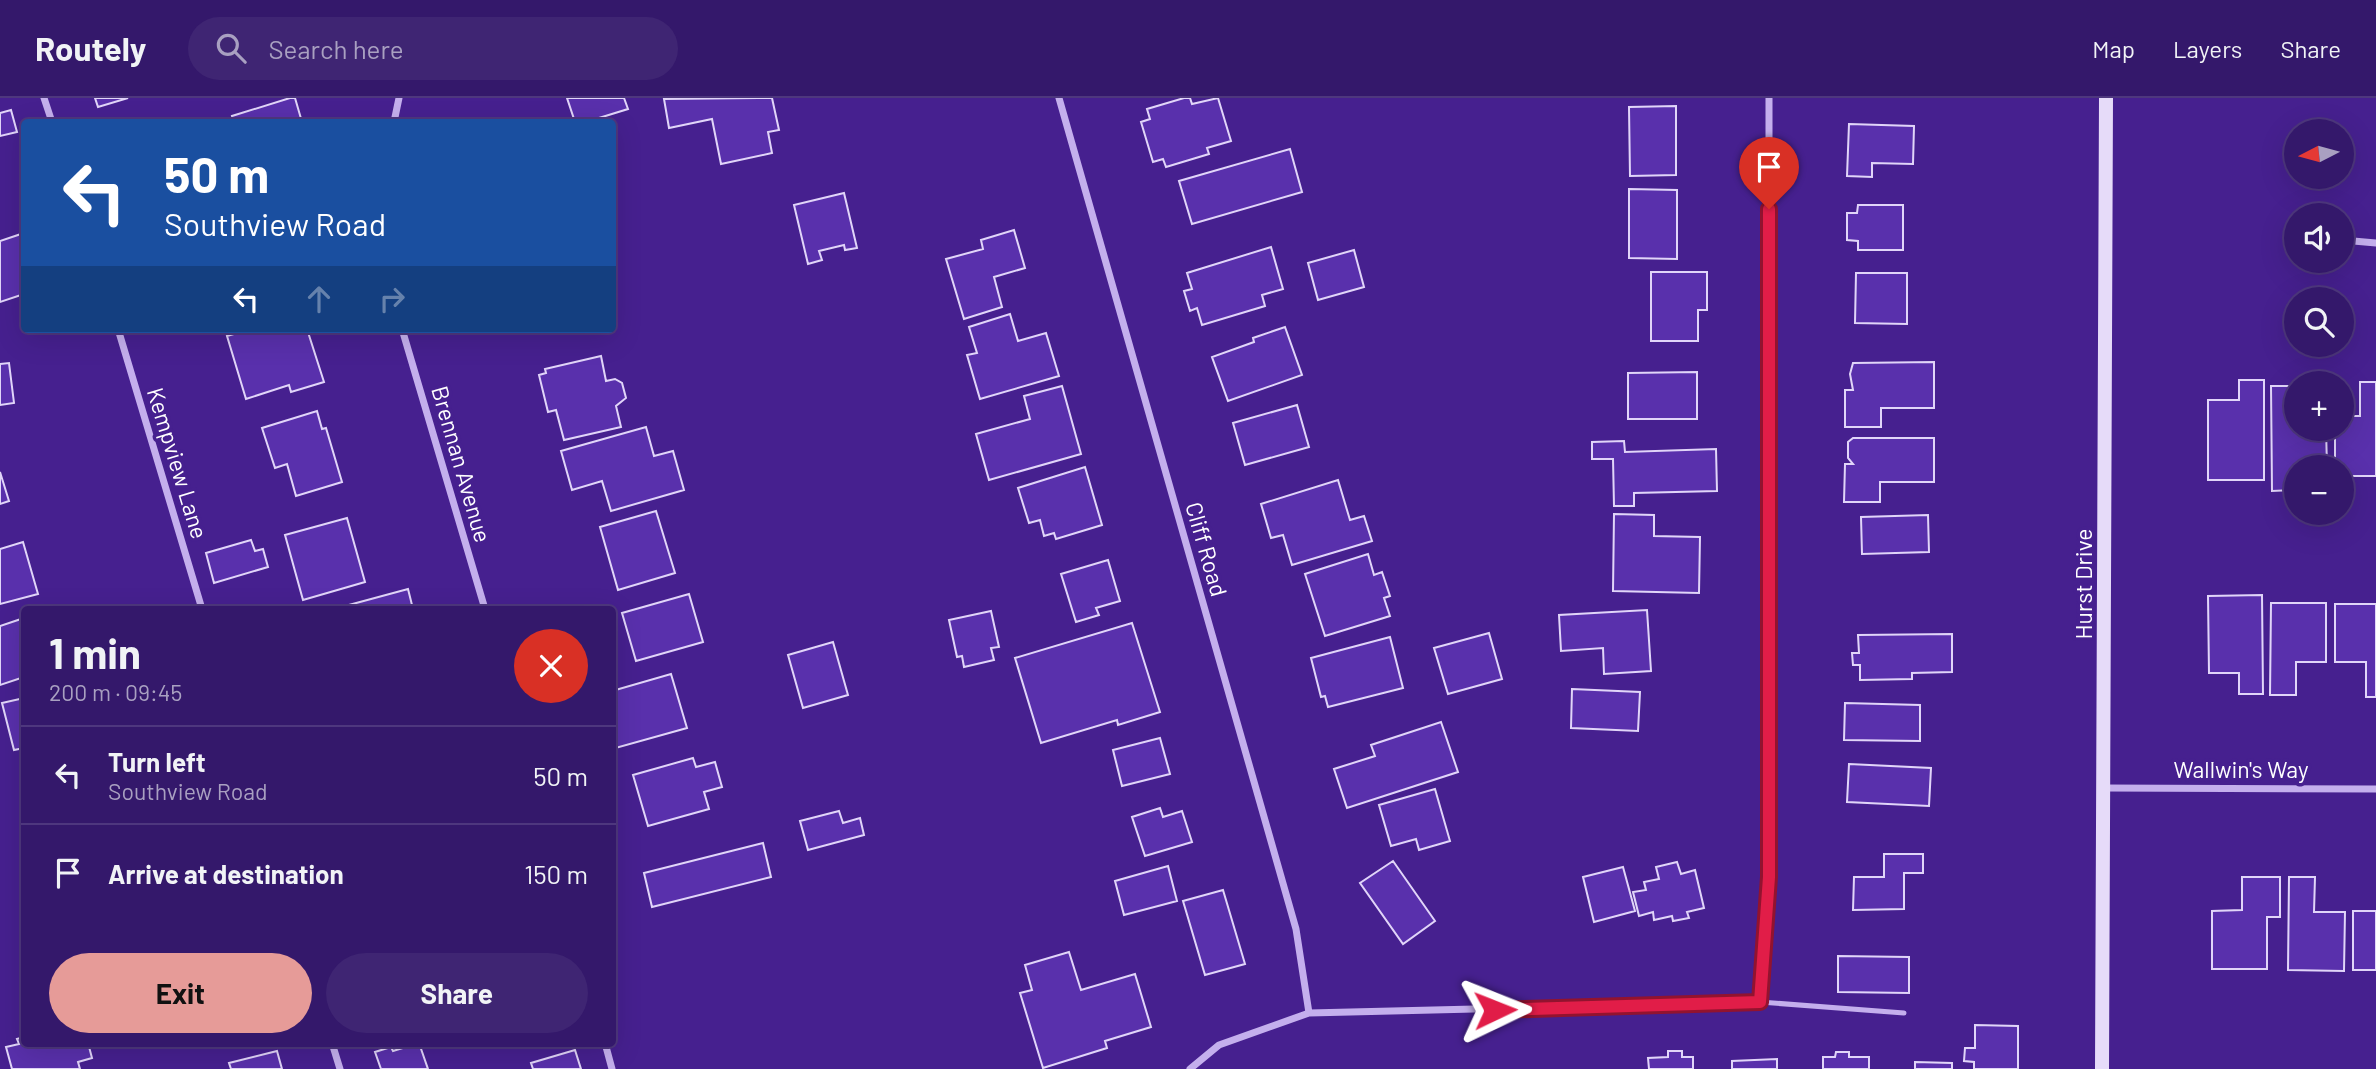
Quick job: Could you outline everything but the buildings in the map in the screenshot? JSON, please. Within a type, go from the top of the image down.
[{"type":"street","points":[[44,98],[51,119]]},
{"type":"street","points":[[395,119],[399,98]]},
{"type":"street","name":"Cliff Road","points":[[1059,98],[1296,929],[1309,1013]]},
{"type":"street","points":[[1190,1069],[1219,1045],[1309,1013],[1760,1002],[1769,877],[1769,98]]},
{"type":"street","name":"Hurst Drive","points":[[2102,1069],[2106,98]]},
{"type":"street","points":[[2354,241],[2376,243]]},
{"type":"street","name":"Kempview Lane","points":[[119,333],[201,606]]},
{"type":"street","name":"Brennan Avenue","points":[[403,333],[484,606]]},
{"type":"street","name":"Wallwin's Way","points":[[2105,788],[2376,789]]},
{"type":"street","points":[[333,1047],[340,1069]]},
{"type":"street","points":[[607,1047],[612,1069]]},
{"type":"lane","points":[[1760,1002],[1904,1013]]},
{"type":"route","points":[[1495,1010],[1760,1002],[1767,943],[1769,877],[1769,209]]}]
